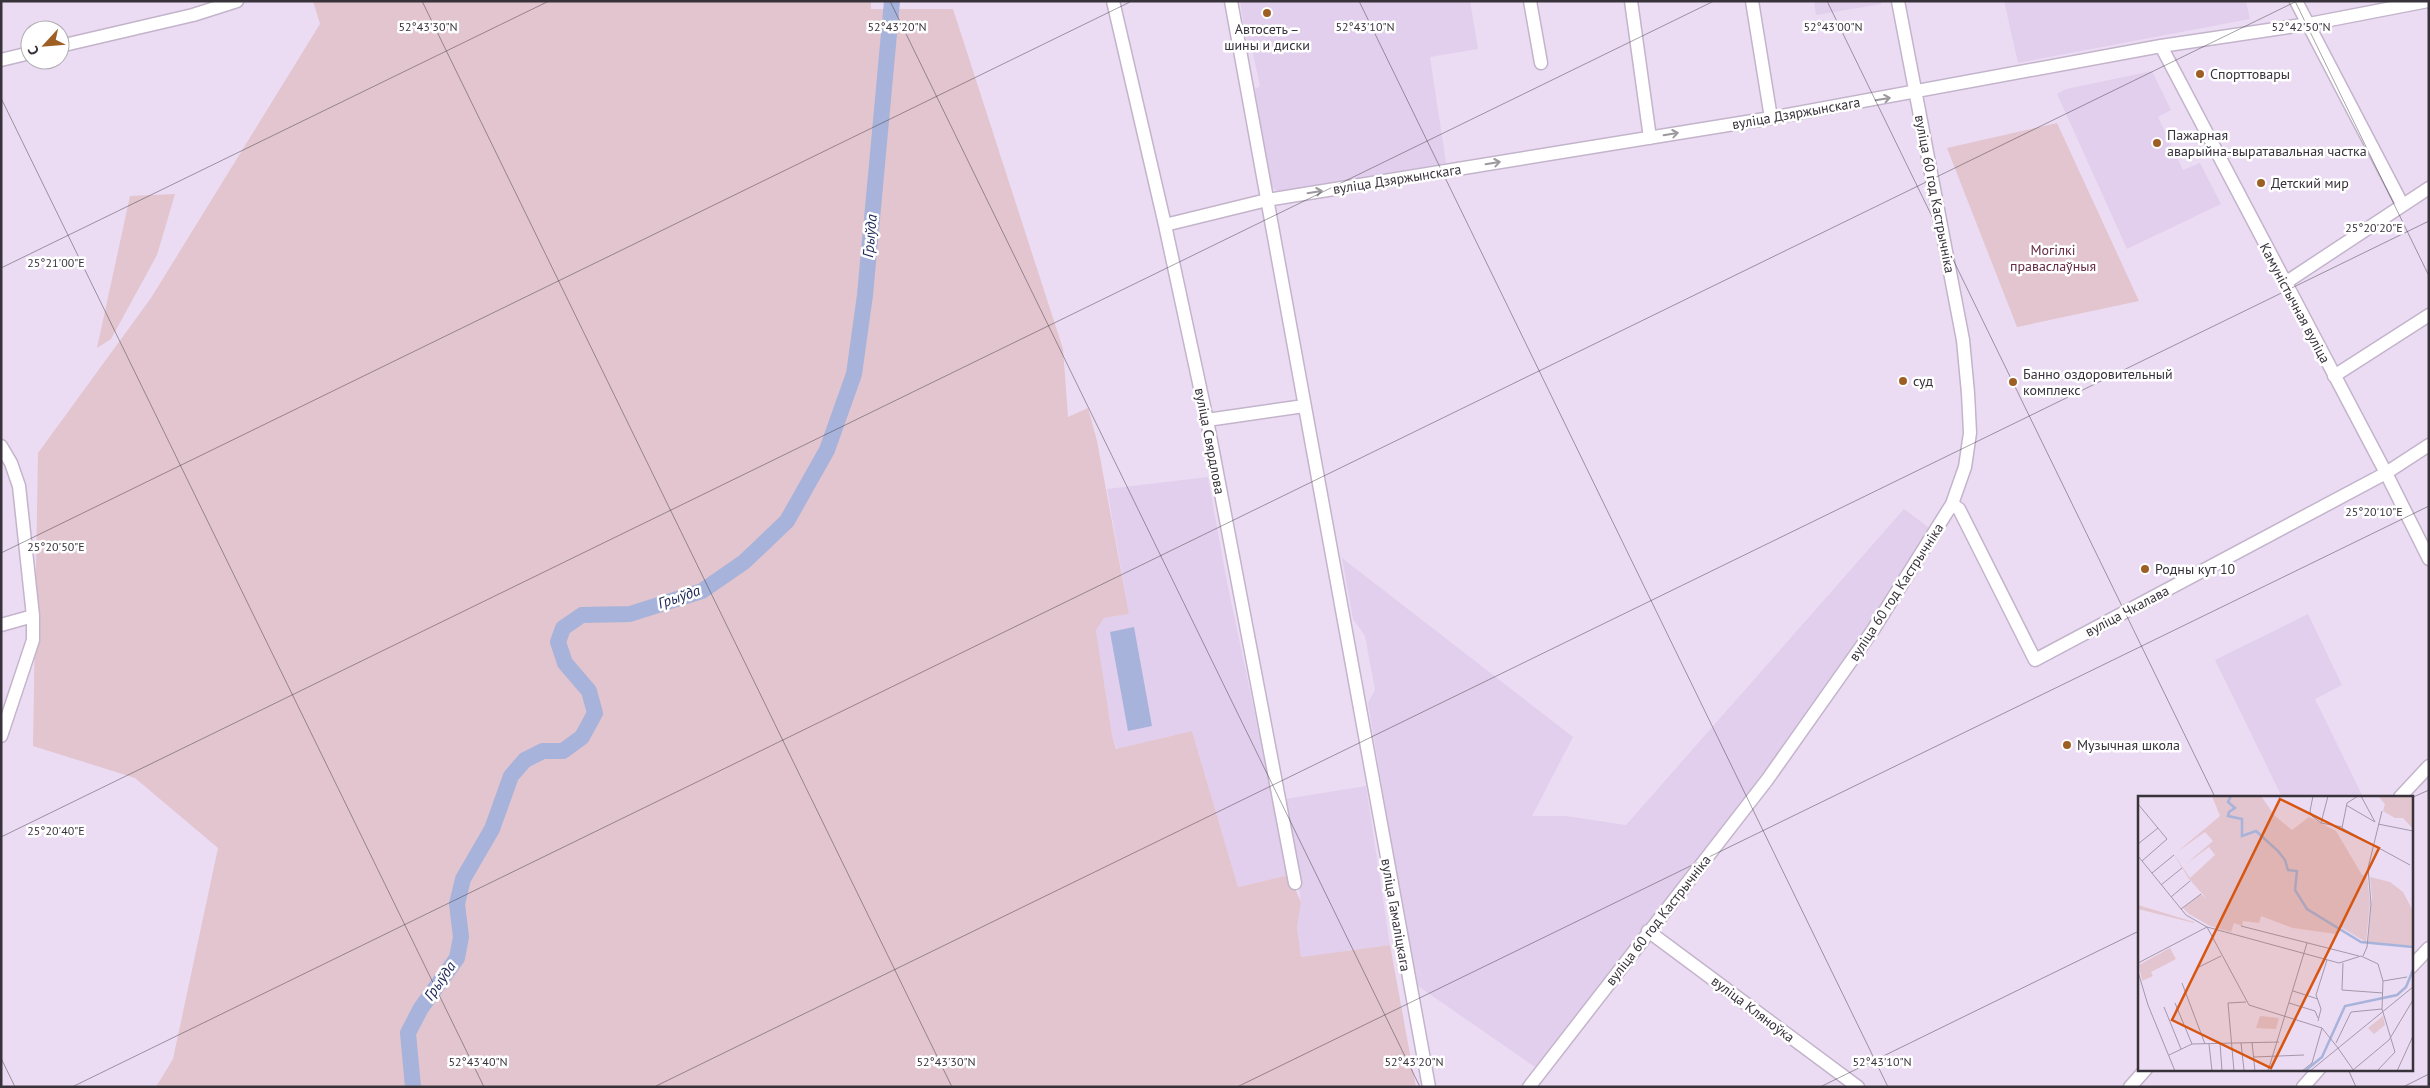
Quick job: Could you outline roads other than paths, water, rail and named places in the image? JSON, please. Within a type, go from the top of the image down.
[{"type":"street","points":[[70,44],[193,15],[237,1]]},
{"type":"street","name":"вуліца Свярдлова","points":[[1113,1],[1165,225],[1206,420],[1295,882]]},
{"type":"street","points":[[1206,420],[1304,406],[1231,1]]},
{"type":"street","points":[[1530,1],[1541,63]]},
{"type":"street","points":[[1631,1],[1650,138]]},
{"type":"street","points":[[1752,1],[1771,118]]},
{"type":"street","name":"вуліца 60 год Кастрычніка","points":[[1529,1087],[1648,930],[1756,794],[1833,688],[1906,580],[1952,504],[1965,467],[1970,433],[1963,340],[1898,1]]},
{"type":"street","points":[[2296,1],[2402,204]]},
{"type":"street","name":"вуліца Дзяржынскага","points":[[1165,225],[1267,200],[1771,118],[1916,93],[2161,46],[2308,24],[2428,1]]},
{"type":"street","name":"Камуністычная вуліца","points":[[2161,46],[2386,473],[2429,559]]},
{"type":"street","points":[[1,60],[20,55]]},
{"type":"street","points":[[2285,283],[2402,204],[2429,188]]},
{"type":"street","points":[[2334,376],[2429,315]]},
{"type":"street","name":"вуліца Гамаліцкага","points":[[1304,406],[1429,1087]]},
{"type":"street","name":"вуліца Чкалава","points":[[1952,504],[1959,509],[2035,660],[2386,473],[2429,445]]},
{"type":"street","points":[[1,446],[11,463],[19,486],[33,616],[33,640],[1,736]]},
{"type":"street","points":[[1,625],[33,616]]},
{"type":"street","points":[[2401,796],[2429,766]]},
{"type":"street","name":"вуліца Кляноўка","points":[[1648,930],[1858,1087]]},
{"type":"street","points":[[2412,967],[2429,948]]},
{"type":"street","points":[[2130,1087],[2145,1070]]},
{"type":"street","points":[[2304,1087],[2318,1070]]},
{"type":"water","points":[[1134,627],[1152,726],[1128,731],[1110,632]]},
{"type":"waterway","name":"Грыўда","points":[[413,1087],[408,1033],[421,1008],[457,958],[461,937],[457,904],[463,879],[492,829],[511,776],[525,760],[543,751],[563,751],[582,737],[595,713],[589,691],[565,663],[558,642],[563,628],[582,615],[630,614],[702,591],[744,562],[787,521],[827,450],[854,374],[865,295],[892,1]]},
{"type":"place","name":"Автосеть – шины и диски","points":[[1267,13]]},
{"type":"place","name":"Спорттовары","points":[[2200,74]]},
{"type":"place","name":"Пажарная аварыйна-выратавальная частка","points":[[2157,143]]},
{"type":"place","name":"Детский мир","points":[[2261,183]]},
{"type":"place","name":"суд","points":[[1903,381]]},
{"type":"place","name":"Банно оздоровительный комплекс","points":[[2013,382]]},
{"type":"place","name":"Родны кут 10","points":[[2145,569]]},
{"type":"place","name":"Музычная школа","points":[[2067,745]]},
{"type":"park label","name":"Могілкі праваслаўныя","points":[[2053,258]]}]
